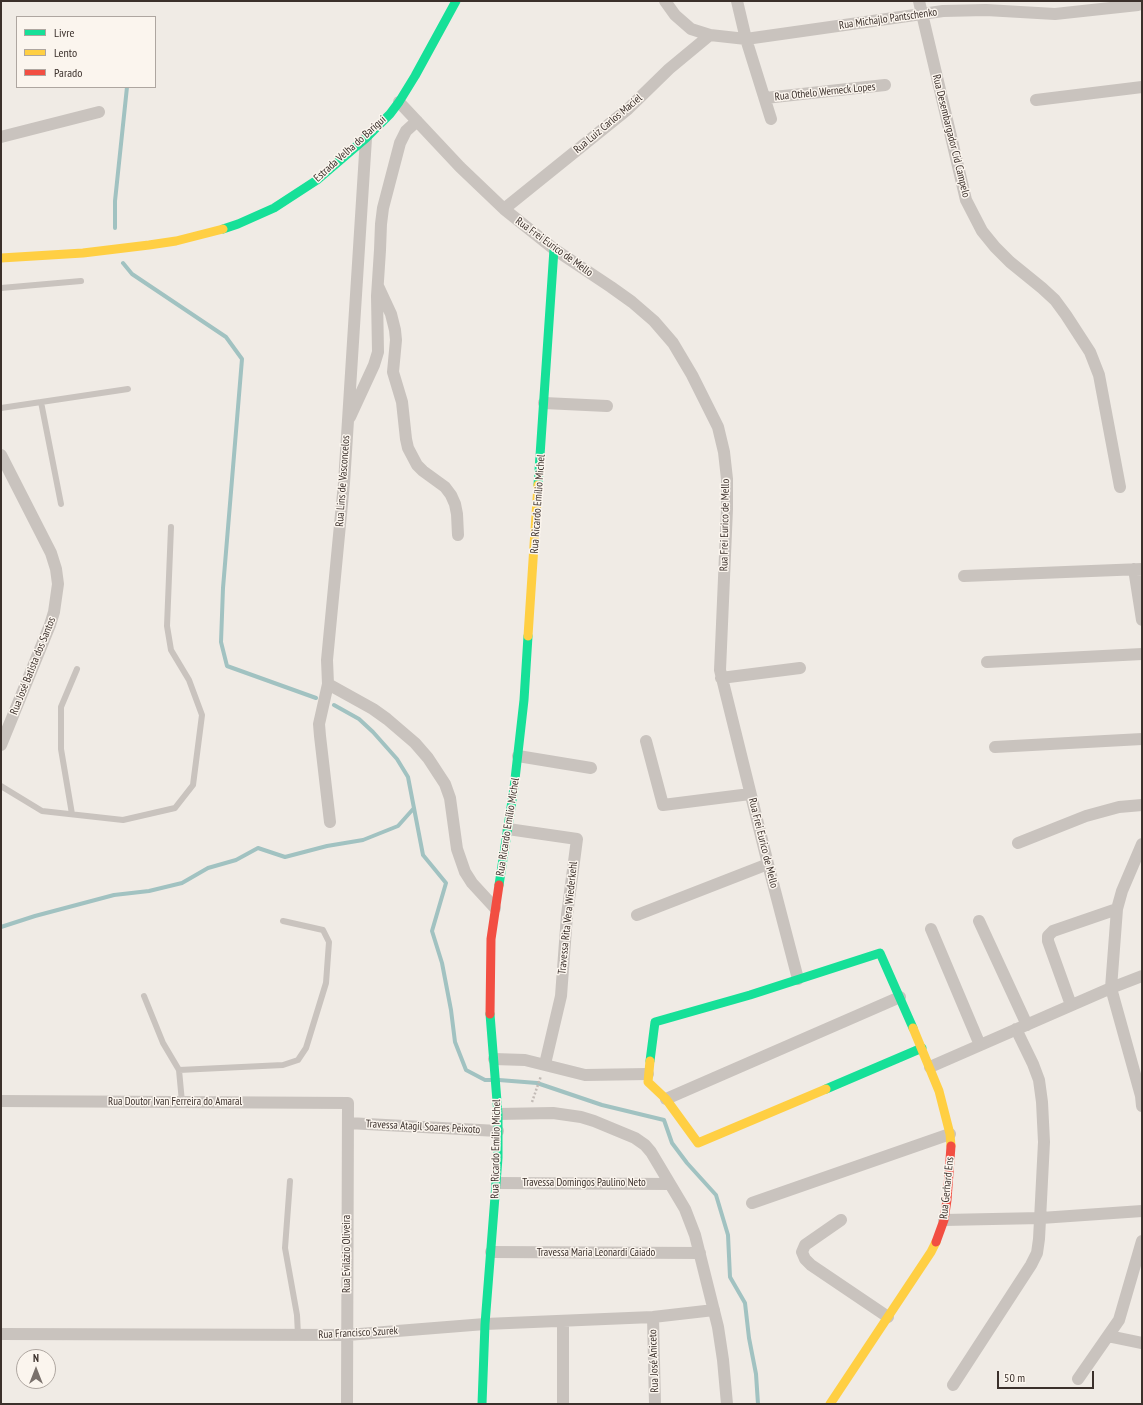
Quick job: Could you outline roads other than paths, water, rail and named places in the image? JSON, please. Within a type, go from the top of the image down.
[{"type":"street","name":"Estrada Velha do Barigui","points":[[1,258],[83,253],[142,246],[200,236],[256,217],[274,208],[323,175],[366,138],[399,102],[432,48],[456,1]]},
{"type":"street","name":"Rua Michajlo Pantschenko","points":[[665,1],[675,15],[691,29],[710,35],[746,39],[964,9],[1005,10],[1039,14],[1054,14],[1139,7]]},
{"type":"street","points":[[737,1],[746,39],[771,119]]},
{"type":"street","name":"Rua Desembargador Cid Campelo","points":[[919,1],[966,200],[982,231],[995,247],[1010,262],[1055,300],[1090,352],[1099,375],[1120,487]]},
{"type":"street","name":"Rua Luiz Carlos Maciel","points":[[504,209],[628,109],[669,69],[710,35]]},
{"type":"street","name":"Rua Othelo Werneck Lopes","points":[[765,98],[885,85]]},
{"type":"street","points":[[1036,100],[1142,87]]},
{"type":"street","name":"Rua Frei Eurico de Mello","points":[[399,102],[460,167],[504,209],[554,249],[632,302],[654,321],[673,342],[681,355],[718,427],[724,452],[727,486],[720,660],[721,678],[798,979]]},
{"type":"street","points":[[1,137],[99,112]]},
{"type":"street","points":[[347,423],[376,359],[378,344],[376,308],[383,208],[400,142],[406,131],[417,121]]},
{"type":"street","name":"Rua Lins de Vasconcelos","points":[[330,822],[319,724],[328,684],[326,660],[341,513],[366,138]]},
{"type":"street","name":"Rua Ricardo Emílio Michel","points":[[482,1404],[485,1324],[497,1183],[498,1132],[490,1008],[491,939],[518,756],[528,662],[554,249]]},
{"type":"street","points":[[378,285],[391,314],[395,330],[396,340],[394,372],[402,402],[408,448],[417,465],[445,487],[451,495],[457,514],[458,535]]},
{"type":"street","points":[[544,402],[607,406]]},
{"type":"street","name":"Rua José Batista dos Santos","points":[[1,455],[51,553],[56,568],[58,584],[56,605],[50,625],[1,745]]},
{"type":"street","points":[[964,576],[1138,569],[1142,620]]},
{"type":"street","points":[[987,662],[1142,654]]},
{"type":"street","points":[[721,678],[800,668]]},
{"type":"street","points":[[328,684],[387,719],[415,743],[428,758],[439,773],[450,798],[457,849],[465,872],[472,883],[495,908]]},
{"type":"street","points":[[995,747],[1142,739]]},
{"type":"street","points":[[646,740],[663,805],[750,794]]},
{"type":"street","points":[[518,756],[591,768]]},
{"type":"street","points":[[1018,843],[1086,816],[1118,807],[1142,805]]},
{"type":"street","name":"Travessa Rita Vera Wiederkehl","points":[[508,829],[577,839],[567,915],[561,996],[544,1064]]},
{"type":"street","points":[[1142,844],[1122,891],[1117,909],[1111,988],[1141,1096],[1142,1106]]},
{"type":"street","points":[[637,915],[768,864]]},
{"type":"street","points":[[1072,1005],[1048,940],[1048,936],[1053,931],[1117,909]]},
{"type":"street","points":[[953,1385],[1031,1265],[1037,1253],[1041,1218],[1044,1142],[1042,1102],[1039,1080],[1021,1027],[979,921]]},
{"type":"street","points":[[931,929],[980,1045]]},
{"type":"street","name":"Rua Gerhard Ens","points":[[798,979],[880,953],[930,1067],[943,1105],[950,1134],[950,1170],[944,1220],[939,1236],[931,1252],[830,1404]]},
{"type":"street","points":[[930,1067],[1111,988],[1142,976]]},
{"type":"street","points":[[798,979],[750,995],[655,1022],[648,1082],[650,1086],[666,1099],[698,1143],[922,1048]]},
{"type":"street","points":[[666,1099],[900,997]]},
{"type":"street","points":[[494,1059],[521,1059],[585,1075],[648,1074]]},
{"type":"street","name":"Rua Doutor Ivan Ferreira do Amaral","points":[[1,1101],[348,1103]]},
{"type":"street","name":"Rua Evilázio Oliveira","points":[[347,1404],[348,1103]]},
{"type":"street","points":[[498,1114],[561,1114],[587,1119],[605,1125],[640,1141],[651,1152],[690,1222],[700,1253],[721,1341],[727,1404]]},
{"type":"street","name":"Travessa Atagil Soares Peixoto","points":[[348,1123],[498,1132]]},
{"type":"street","points":[[752,1203],[950,1134]]},
{"type":"street","name":"Travessa Domingos Paulino Neto","points":[[497,1183],[670,1184]]},
{"type":"street","points":[[944,1220],[1041,1218],[1142,1211]]},
{"type":"street","points":[[841,1220],[805,1245],[802,1252],[804,1259],[888,1317]]},
{"type":"street","points":[[1078,1379],[1119,1320],[1142,1241]]},
{"type":"street","name":"Travessa Maria Leonardi Caiado","points":[[492,1252],[700,1253]]},
{"type":"street","name":"Rua Francisco Szurek","points":[[1,1334],[347,1335],[485,1324],[653,1317],[714,1310]]},
{"type":"street","name":"Rua José Aniceto","points":[[653,1317],[655,1404]]},
{"type":"street","points":[[563,1321],[563,1404]]},
{"type":"street","points":[[1108,1336],[1142,1343]]},
{"type":"lane","points":[[1,288],[81,281]]},
{"type":"lane","points":[[1,408],[128,389]]},
{"type":"lane","points":[[41,402],[61,504]]},
{"type":"lane","points":[[1,786],[42,811],[123,820],[174,808],[193,785],[202,715],[189,680],[171,650],[168,626],[171,527]]},
{"type":"lane","points":[[72,814],[61,749],[60,707],[76,669]]},
{"type":"lane","points":[[179,1070],[283,1065],[298,1060],[306,1048],[326,983],[330,942],[323,930],[283,921]]},
{"type":"lane","points":[[144,996],[163,1043],[179,1070],[182,1102]]},
{"type":"lane","points":[[290,1181],[285,1248],[298,1315],[298,1335]]},
{"type":"waterway","points":[[115,228],[115,201],[127,88]]},
{"type":"waterway","points":[[123,263],[132,274],[226,337],[242,359],[223,588],[221,642],[227,666],[316,698]]},
{"type":"waterway","points":[[334,705],[359,719],[373,732],[397,759],[408,777],[423,855],[446,883],[432,931],[442,963],[451,1010],[455,1042],[466,1070],[485,1080],[492,1080]]},
{"type":"waterway","points":[[1,927],[35,916],[114,895],[149,891],[182,883],[208,868],[236,860],[258,848],[285,857],[327,846],[363,840],[398,826],[414,808]]},
{"type":"waterway","points":[[499,1080],[537,1083],[602,1105],[664,1120],[672,1143],[687,1163],[716,1195],[728,1235],[730,1277],[745,1303],[749,1338],[756,1374],[758,1404]]}]
